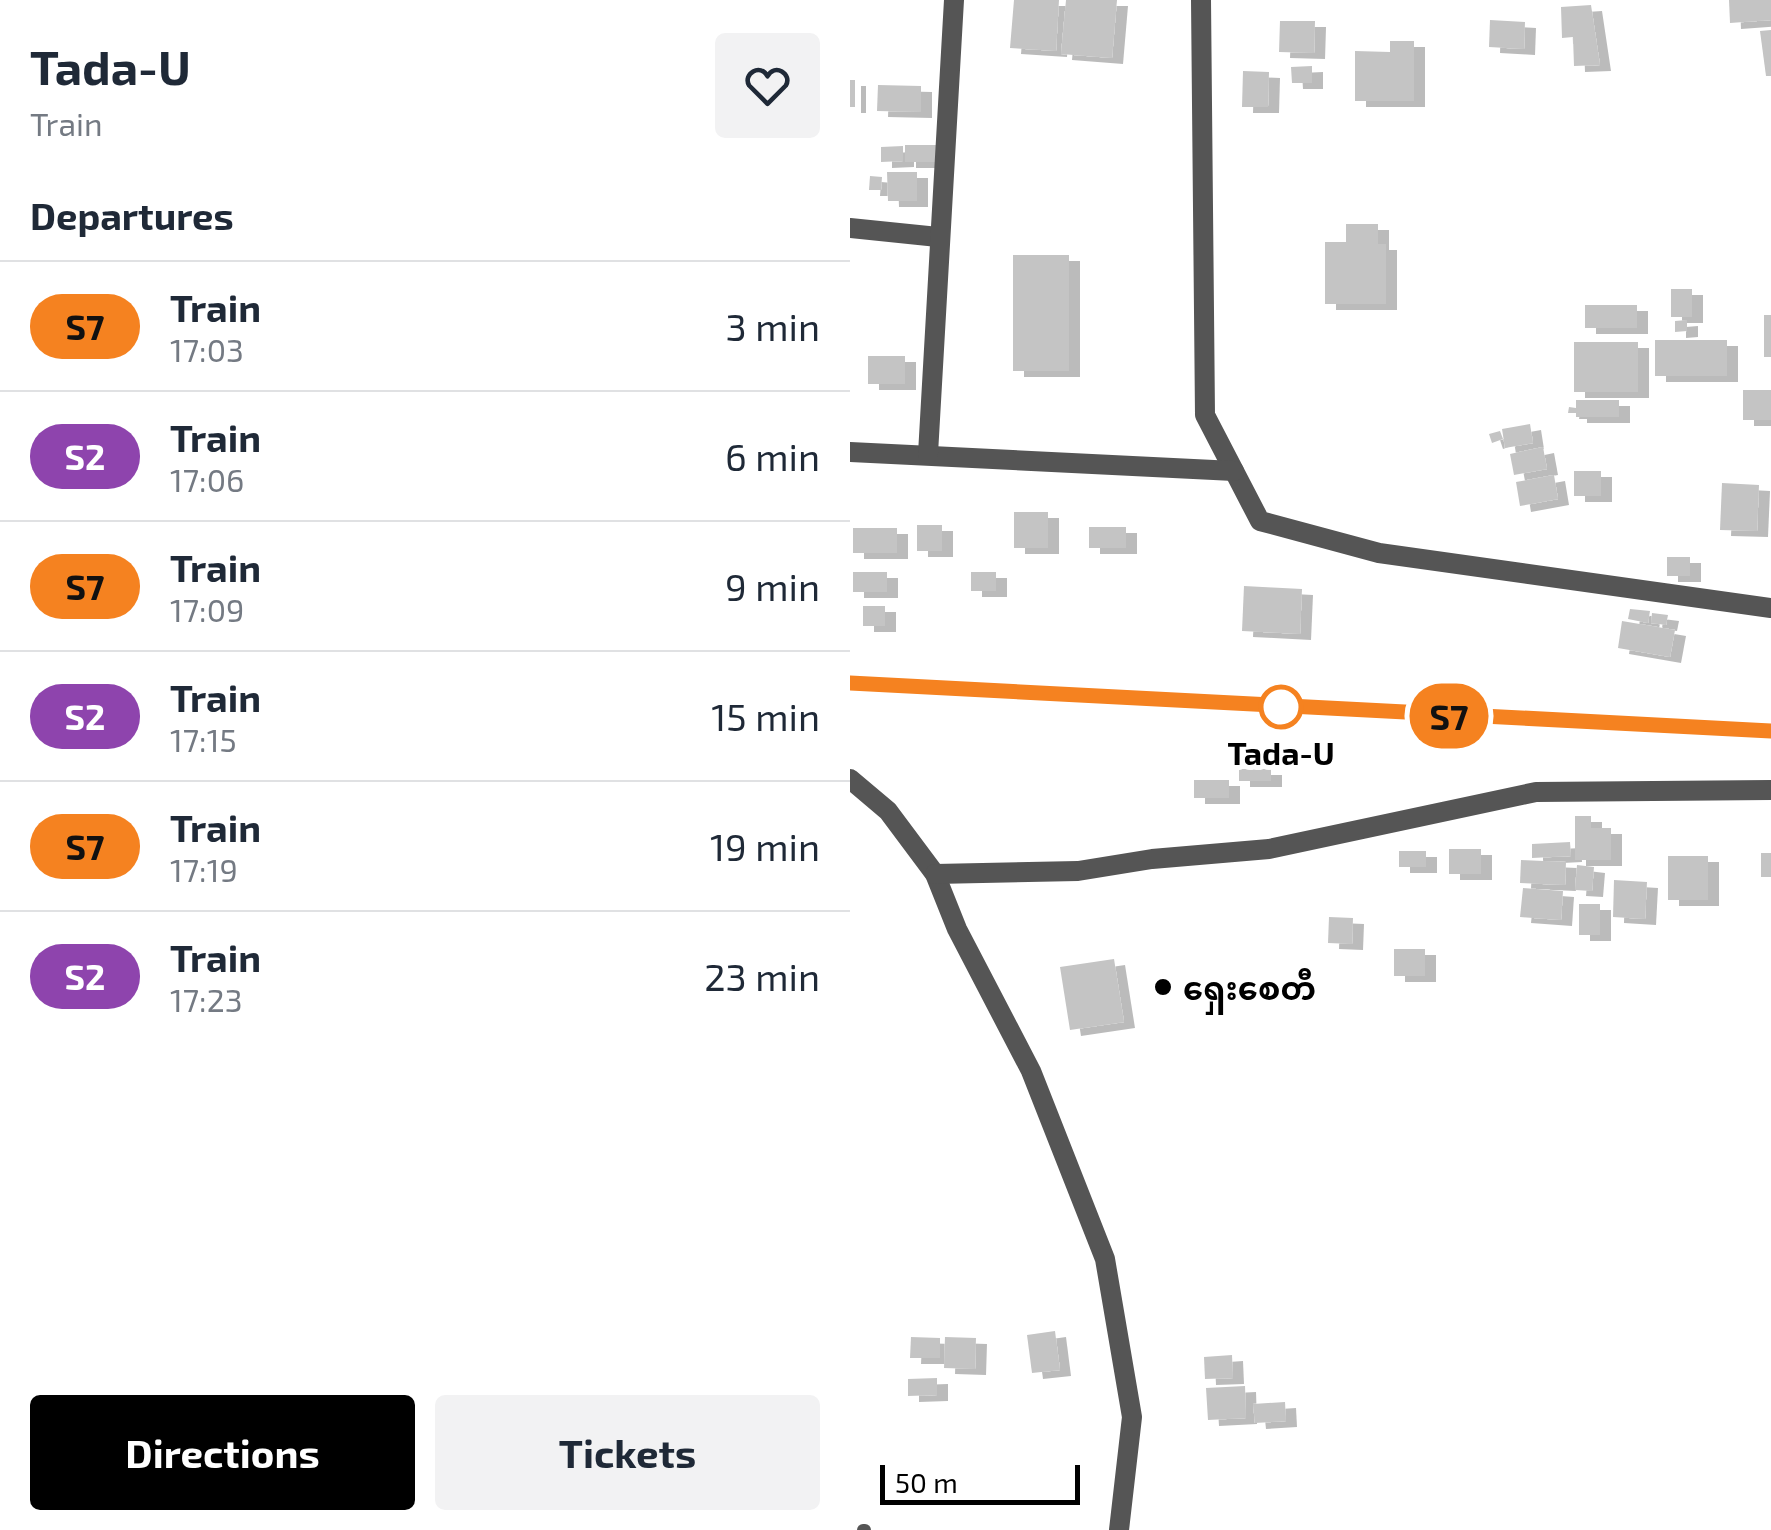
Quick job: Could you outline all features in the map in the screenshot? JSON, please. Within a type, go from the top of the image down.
[{"type":"street","points":[[928,454],[954,0]]},
{"type":"street","points":[[1201,0],[1205,415],[1260,521],[1379,553],[1771,608]]},
{"type":"street","points":[[850,228],[938,237]]},
{"type":"street","points":[[850,452],[1234,471]]},
{"type":"street","points":[[850,779],[888,811],[935,874],[958,929],[1031,1072],[1104,1259],[1132,1417],[1119,1530]]},
{"type":"street","points":[[935,874],[1078,871],[1152,858],[1269,849],[1536,792],[1771,790]]},
{"type":"building","points":[[1014,0],[1059,0],[1056,51],[1010,48]]},
{"type":"building","points":[[1066,0],[1117,0],[1112,58],[1061,54]]},
{"type":"building","points":[[1729,0],[1771,0],[1771,20],[1730,23]]},
{"type":"building","points":[[1591,5],[1600,65],[1574,66],[1573,37],[1562,38],[1561,7]]},
{"type":"building","points":[[1490,20],[1525,22],[1524,49],[1489,47]]},
{"type":"building","points":[[1280,21],[1315,21],[1314,53],[1279,52]]},
{"type":"building","points":[[1771,30],[1771,76],[1766,76],[1760,31]]},
{"type":"building","points":[[1390,41],[1414,41],[1414,101],[1355,101],[1355,51],[1390,52]]},
{"type":"building","points":[[1312,66],[1312,83],[1292,83],[1291,67]]},
{"type":"building","points":[[1243,71],[1269,72],[1268,107],[1242,107]]},
{"type":"building","points":[[850,80],[855,80],[855,107],[850,107]]},
{"type":"building","points":[[878,85],[921,86],[921,112],[877,111]]},
{"type":"building","points":[[905,145],[936,145],[936,162],[905,162]]},
{"type":"building","points":[[903,146],[903,161],[881,162],[881,147]]},
{"type":"building","points":[[887,172],[917,172],[917,201],[888,201]]},
{"type":"building","points":[[870,176],[882,177],[881,190],[869,190]]},
{"type":"building","points":[[1346,224],[1378,224],[1378,244],[1386,244],[1386,304],[1325,304],[1325,242],[1346,242]]},
{"type":"building","points":[[1013,255],[1069,255],[1069,371],[1013,371]]},
{"type":"building","points":[[1671,289],[1692,289],[1692,317],[1671,317]]},
{"type":"building","points":[[1585,305],[1637,305],[1637,328],[1585,328]]},
{"type":"building","points":[[1764,315],[1771,315],[1771,357],[1764,357]]},
{"type":"building","points":[[1687,320],[1687,331],[1675,332],[1675,321]]},
{"type":"building","points":[[1655,340],[1727,340],[1727,376],[1655,376]]},
{"type":"building","points":[[1574,342],[1638,342],[1638,392],[1574,392]]},
{"type":"building","points":[[868,356],[905,356],[905,384],[868,384]]},
{"type":"building","points":[[1743,390],[1771,390],[1771,420],[1743,420]]},
{"type":"building","points":[[1576,400],[1619,400],[1619,417],[1576,417],[1576,413],[1568,413],[1569,407],[1576,408]]},
{"type":"building","points":[[1530,424],[1533,443],[1505,448],[1502,429]]},
{"type":"building","points":[[1500,431],[1503,439],[1492,443],[1489,434]]},
{"type":"building","points":[[1543,447],[1547,469],[1514,475],[1510,454]]},
{"type":"building","points":[[1574,471],[1601,471],[1601,496],[1574,496]]},
{"type":"building","points":[[1554,475],[1558,499],[1520,506],[1516,482]]},
{"type":"building","points":[[1722,483],[1759,485],[1757,531],[1720,530]]},
{"type":"building","points":[[1014,512],[1048,512],[1048,548],[1014,548]]},
{"type":"building","points":[[917,525],[942,525],[942,551],[917,551]]},
{"type":"building","points":[[1089,527],[1126,527],[1126,548],[1089,548]]},
{"type":"building","points":[[853,528],[897,528],[897,553],[853,553]]},
{"type":"building","points":[[1667,557],[1690,557],[1690,576],[1667,576]]},
{"type":"building","points":[[853,572],[887,572],[887,592],[853,592]]},
{"type":"building","points":[[971,572],[996,572],[996,591],[971,591]]},
{"type":"building","points":[[1244,586],[1302,589],[1300,634],[1242,631]]},
{"type":"building","points":[[863,606],[885,606],[885,626],[863,626]]},
{"type":"building","points":[[1630,609],[1650,611],[1648,623],[1628,619]]},
{"type":"building","points":[[1652,613],[1668,615],[1666,625],[1651,623]]},
{"type":"building","points":[[1622,621],[1675,630],[1670,657],[1618,648]]},
{"type":"building","points":[[1239,769],[1271,769],[1271,781],[1239,781]]},
{"type":"building","points":[[1194,780],[1229,780],[1229,798],[1194,798]]},
{"type":"building","points":[[1575,816],[1591,816],[1591,828],[1611,828],[1611,860],[1575,860]]},
{"type":"building","points":[[1570,842],[1571,856],[1532,858],[1532,844]]},
{"type":"building","points":[[1449,849],[1481,849],[1481,874],[1449,874]]},
{"type":"building","points":[[1399,851],[1426,851],[1426,867],[1399,867]]},
{"type":"building","points":[[1761,853],[1771,853],[1771,877],[1761,877]]},
{"type":"building","points":[[1668,856],[1708,856],[1708,900],[1668,900]]},
{"type":"building","points":[[1521,860],[1566,862],[1565,885],[1520,883]]},
{"type":"building","points":[[1577,865],[1594,867],[1592,891],[1575,890]]},
{"type":"building","points":[[1614,880],[1647,882],[1645,919],[1613,917]]},
{"type":"building","points":[[1523,888],[1563,891],[1561,920],[1520,917]]},
{"type":"building","points":[[1579,904],[1600,904],[1600,935],[1579,935]]},
{"type":"building","points":[[1329,917],[1353,918],[1352,944],[1328,943]]},
{"type":"building","points":[[1394,949],[1425,949],[1425,976],[1394,976]]},
{"type":"building","points":[[1114,959],[1124,1022],[1070,1030],[1060,967]]},
{"type":"building","points":[[1055,1331],[1060,1370],[1032,1373],[1027,1335]]},
{"type":"building","points":[[911,1337],[940,1338],[940,1358],[910,1358]]},
{"type":"building","points":[[945,1337],[976,1338],[975,1369],[944,1368]]},
{"type":"building","points":[[1232,1355],[1233,1378],[1205,1379],[1204,1357]]},
{"type":"building","points":[[937,1378],[937,1395],[908,1396],[908,1379]]},
{"type":"building","points":[[1245,1386],[1246,1418],[1208,1420],[1206,1388]]},
{"type":"building","points":[[1285,1402],[1286,1421],[1255,1423],[1253,1404]]},
{"type":"railway","points":[[850,683],[1771,731]]},
{"type":"train","name":"S7","points":[[850,683],[1771,731]]},
{"type":"place","name":"Tada-U","points":[[1281,707]]},
{"type":"place","name":"ရှေးစေတီ","points":[[1163,987]]}]
